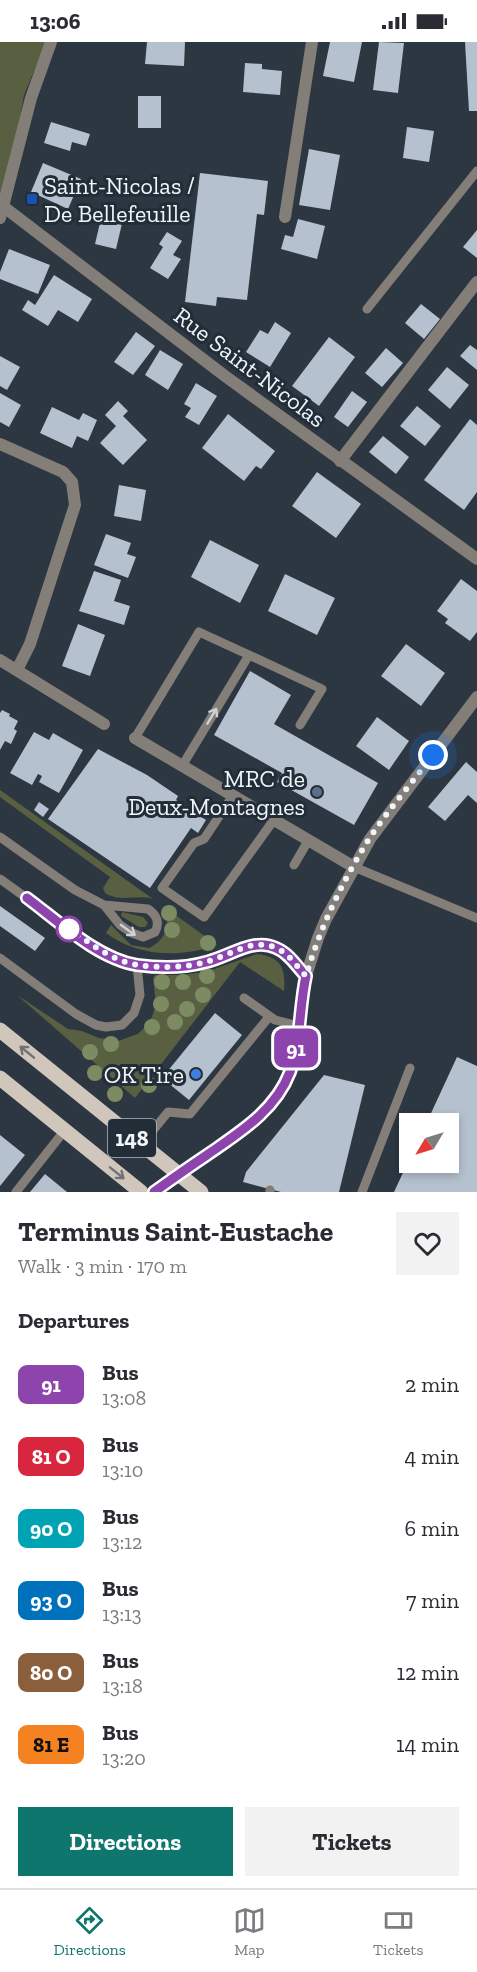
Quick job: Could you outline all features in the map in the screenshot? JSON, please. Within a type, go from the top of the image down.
[{"type":"main road","name":"148","points":[[0,1030],[201,1192]]},
{"type":"main road","name":"148","points":[[0,1078],[141,1192]]},
{"type":"street","points":[[0,218],[32,98],[51,42]]},
{"type":"street","points":[[285,217],[312,42]]},
{"type":"street","name":"Rue Saint-Nicolas","points":[[2,205],[225,376],[477,559]]},
{"type":"street","points":[[340,461],[477,282]]},
{"type":"street","points":[[0,444],[63,472],[72,482],[75,505],[30,644],[17,670]]},
{"type":"street","points":[[0,660],[104,724]]},
{"type":"street","points":[[154,1192],[244,1130],[270,1104],[281,1089],[290,1071],[306,976],[326,919],[369,839],[477,697]]},
{"type":"street","points":[[135,738],[308,842],[354,867]]},
{"type":"lane","points":[[367,309],[477,171]]},
{"type":"lane","points":[[135,738],[199,632],[322,689],[300,724]]},
{"type":"lane","points":[[182,766],[249,655]]},
{"type":"lane","points":[[232,797],[204,839],[194,843],[162,888],[204,917],[273,821]]},
{"type":"lane","points":[[0,837],[75,890],[104,905],[148,909],[154,913],[157,920],[155,932],[148,937],[138,937],[120,925],[104,905]]},
{"type":"lane","points":[[294,865],[308,842]]},
{"type":"lane","points":[[354,867],[477,918]]},
{"type":"lane","points":[[0,879],[105,954],[137,965],[194,965],[261,944],[287,954],[306,976]]},
{"type":"lane","points":[[0,958],[76,1014],[96,1025],[106,1027],[122,1025],[138,1005],[140,995],[137,965]]},
{"type":"lane","points":[[244,998],[269,1017],[279,1022],[299,1026]]},
{"type":"lane","points":[[141,1145],[168,1112],[190,1114],[221,1069],[269,1017]]},
{"type":"lane","points":[[363,1192],[410,1068]]},
{"type":"lane","points":[[16,1192],[65,1130]]},
{"type":"green space","points":[[0,42],[46,42],[24,95],[4,205],[0,204]]},
{"type":"green space","points":[[0,790],[153,899],[123,898],[105,893],[103,888],[110,877],[0,797]]},
{"type":"green space","points":[[163,906],[217,945],[188,952],[160,953],[132,947],[106,933],[111,925],[131,945],[149,948],[160,940],[166,931],[167,919]]},
{"type":"green space","points":[[122,912],[143,917],[148,923],[145,927],[139,927],[121,916]]},
{"type":"green space","points":[[257,954],[272,958],[280,965],[284,976],[284,991],[240,962],[135,1098],[17,995],[68,1029],[118,1041],[138,1034],[152,1017],[156,1004],[153,978],[155,975],[206,972]]},
{"type":"building","points":[[147,42],[185,42],[184,66],[145,64]]},
{"type":"building","points":[[330,42],[362,42],[354,82],[323,76]]},
{"type":"building","points":[[379,42],[404,43],[398,93],[373,90]]},
{"type":"building","points":[[465,42],[477,42],[477,111],[469,111]]},
{"type":"building","points":[[245,63],[262,64],[262,69],[282,71],[280,95],[243,92]]},
{"type":"building","points":[[138,96],[161,96],[161,128],[138,128]]},
{"type":"building","points":[[51,122],[90,134],[86,146],[72,142],[70,151],[44,143]]},
{"type":"building","points":[[407,127],[434,131],[429,162],[403,158]]},
{"type":"building","points":[[309,149],[340,155],[330,210],[299,205]]},
{"type":"building","points":[[43,163],[81,179],[68,209],[31,192]]},
{"type":"building","points":[[200,173],[268,181],[264,215],[257,214],[247,300],[217,297],[216,306],[185,302]]},
{"type":"building","points":[[103,210],[124,215],[116,249],[95,244]]},
{"type":"building","points":[[298,219],[325,226],[317,259],[281,249],[285,235],[293,237]]},
{"type":"building","points":[[477,230],[477,258],[463,247]]},
{"type":"building","points":[[167,232],[182,241],[173,255],[181,259],[168,279],[150,268],[163,247],[159,244]]},
{"type":"building","points":[[9,249],[50,265],[38,294],[0,279],[0,272]]},
{"type":"building","points":[[54,275],[92,299],[78,322],[58,310],[48,326],[22,310],[28,300],[35,305]]},
{"type":"building","points":[[421,304],[440,319],[424,339],[405,323]]},
{"type":"building","points":[[275,322],[291,333],[270,367],[246,352],[260,330],[268,334]]},
{"type":"building","points":[[136,332],[155,346],[133,375],[114,362]]},
{"type":"building","points":[[329,337],[355,357],[319,406],[292,386]]},
{"type":"building","points":[[470,345],[477,350],[477,370],[460,356]]},
{"type":"building","points":[[386,348],[403,363],[382,387],[365,373]]},
{"type":"building","points":[[160,350],[183,364],[168,390],[145,375]]},
{"type":"building","points":[[0,356],[20,367],[7,390],[0,386]]},
{"type":"building","points":[[447,367],[469,385],[450,409],[428,390]]},
{"type":"building","points":[[196,383],[217,396],[199,425],[185,417],[191,408],[184,404]]},
{"type":"building","points":[[352,391],[367,402],[348,427],[334,417]]},
{"type":"building","points":[[0,393],[21,405],[9,427],[0,422]]},
{"type":"building","points":[[118,401],[128,411],[123,416],[147,440],[123,465],[100,443],[116,426],[105,415]]},
{"type":"building","points":[[417,406],[441,426],[425,446],[400,426]]},
{"type":"building","points":[[52,407],[79,420],[83,413],[97,420],[88,441],[77,436],[72,448],[40,433]]},
{"type":"building","points":[[228,414],[275,451],[261,469],[256,466],[244,481],[202,448]]},
{"type":"building","points":[[470,419],[477,425],[477,492],[464,510],[424,480]]},
{"type":"building","points":[[383,436],[409,457],[396,474],[369,452]]},
{"type":"building","points":[[317,472],[361,504],[336,538],[292,506]]},
{"type":"building","points":[[119,485],[146,490],[141,521],[114,516]]},
{"type":"building","points":[[106,534],[131,543],[127,554],[136,557],[128,578],[94,565]]},
{"type":"building","points":[[210,540],[259,565],[240,603],[191,577]]},
{"type":"building","points":[[94,571],[121,580],[114,601],[130,606],[124,625],[79,611]]},
{"type":"building","points":[[285,574],[335,598],[317,635],[268,611]]},
{"type":"building","points":[[461,579],[477,591],[477,632],[470,641],[445,623],[448,619],[437,611]]},
{"type":"building","points":[[78,624],[105,635],[90,676],[62,666]]},
{"type":"building","points":[[406,644],[445,673],[421,706],[381,676]]},
{"type":"building","points":[[250,671],[291,695],[274,724],[378,783],[354,825],[277,782],[282,773],[214,735]]},
{"type":"building","points":[[2,710],[18,721],[14,729],[17,731],[11,744],[5,741],[0,750],[0,713]]},
{"type":"building","points":[[377,717],[409,741],[389,770],[356,746]]},
{"type":"building","points":[[34,732],[49,740],[53,733],[83,750],[59,793],[39,782],[42,776],[38,774],[32,785],[10,773]]},
{"type":"building","points":[[98,749],[147,775],[178,796],[176,800],[206,820],[198,833],[191,828],[150,888],[48,819]]},
{"type":"building","points":[[466,762],[477,772],[477,803],[468,795],[445,821],[428,807]]},
{"type":"building","points":[[39,802],[49,809],[43,817],[34,810]]},
{"type":"building","points":[[0,906],[45,938],[35,951],[0,926]]},
{"type":"building","points":[[215,1013],[242,1035],[189,1100],[162,1078]]},
{"type":"building","points":[[457,1057],[477,1066],[477,1192],[394,1192],[403,1173],[459,1173],[459,1113],[431,1113]]},
{"type":"building","points":[[324,1075],[365,1085],[339,1192],[281,1192],[243,1182],[246,1172]]},
{"type":"building","points":[[0,1135],[25,1155],[0,1186]]},
{"type":"building","points":[[45,1174],[67,1192],[30,1192]]},
{"type":"bus line","name":"91","points":[[27,898],[93,946],[117,960],[137,965],[194,965],[261,944],[287,954],[306,976],[293,1063],[281,1089],[255,1121],[244,1130],[154,1192]]},
{"type":"place","name":"Saint-Nicolas / De Bellefeuille","points":[[32,199]]},
{"type":"place","name":"MRC de Deux-Montagnes","points":[[317,792]]},
{"type":"place","name":"OK Tire","points":[[196,1074]]},
{"type":"route","points":[[69,929],[105,954],[137,965],[194,965],[253,945],[268,945],[287,954],[306,976],[312,953],[326,919],[369,839],[433,755]]}]
